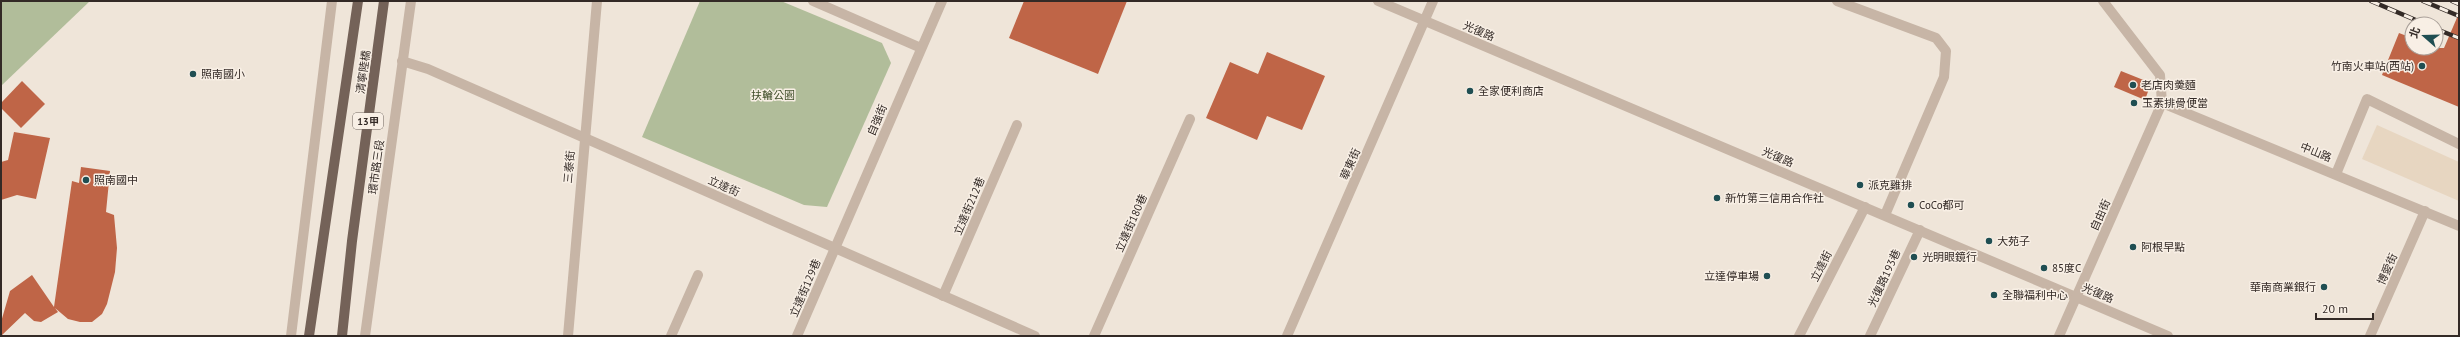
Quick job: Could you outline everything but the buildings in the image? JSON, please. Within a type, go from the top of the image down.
[{"type":"main road","name":"清寧陸橋","points":[[309,336],[358,1]]},
{"type":"main road","name":"清寧陸橋","points":[[342,336],[352,241],[384,1]]},
{"type":"street","points":[[291,336],[332,1]]},
{"type":"street","name":"環市路三段","points":[[365,336],[411,1]]},
{"type":"street","name":"三泰街","points":[[568,336],[584,136],[597,1]]},
{"type":"street","points":[[813,1],[921,48]]},
{"type":"street","name":"自強街","points":[[835,249],[942,1]]},
{"type":"street","name":"光復路","points":[[1378,1],[2168,336]]},
{"type":"street","name":"華東街","points":[[1287,336],[1433,1]]},
{"type":"street","points":[[1837,1],[1936,38],[1946,51],[1944,77],[1885,216]]},
{"type":"street","points":[[2103,1],[2160,75],[2162,103]]},
{"type":"street","name":"立達街","points":[[402,61],[428,69],[584,136],[835,249],[1035,336]]},
{"type":"street","points":[[2336,174],[2367,99],[2459,144]]},
{"type":"street","name":"中山路","points":[[2162,103],[2459,226]]},
{"type":"street","name":"自由街","points":[[2059,336],[2162,103]]},
{"type":"street","name":"立達街180巷","points":[[1094,336],[1190,119]]},
{"type":"street","name":"立達街212巷","points":[[943,296],[1017,125]]},
{"type":"street","name":"立達街","points":[[1799,336],[1865,207]]},
{"type":"street","name":"博愛街","points":[[2370,336],[2425,211]]},
{"type":"street","name":"光復路193巷","points":[[1870,336],[1920,230]]},
{"type":"street","name":"立達街129巷","points":[[797,336],[835,249]]},
{"type":"street","points":[[671,336],[698,275]]},
{"type":"green space","points":[[1,1],[90,1],[1,86]]},
{"type":"green space","name":"扶輪公園","points":[[700,1],[781,1],[882,43],[891,63],[827,207],[804,205],[642,137]]},
{"type":"shaded area","points":[[2377,125],[2459,162],[2459,201],[2362,159]]},
{"type":"railway","points":[[2371,1],[2406,16]]},
{"type":"railway","points":[[2423,1],[2459,16]]},
{"type":"railway","points":[[2452,1],[2459,4]]},
{"type":"railway","points":[[2444,32],[2459,38]]},
{"type":"place","name":"竹南火車站(西站)","points":[[2422,66]]},
{"type":"place","name":"照南國小","points":[[193,74]]},
{"type":"place","name":"老店肉羮麵","points":[[2133,85]]},
{"type":"place","name":"全家便利商店","points":[[1470,91]]},
{"type":"place","name":"玉素排骨便當","points":[[2134,103]]},
{"type":"place","name":"照南國中","points":[[86,180]]},
{"type":"place","name":"派克雞排","points":[[1860,185]]},
{"type":"place","name":"新竹第三信用合作社","points":[[1717,198]]},
{"type":"place","name":"CoCo都可","points":[[1911,205]]},
{"type":"place","name":"大苑子","points":[[1989,241]]},
{"type":"place","name":"阿根早點","points":[[2133,247]]},
{"type":"place","name":"光明眼鏡行","points":[[1914,257]]},
{"type":"place","name":"85度C","points":[[2044,268]]},
{"type":"place","name":"立達停車場","points":[[1767,276]]},
{"type":"place","name":"華南商業銀行","points":[[2324,287]]},
{"type":"place","name":"全聯福利中心","points":[[1994,295]]}]
